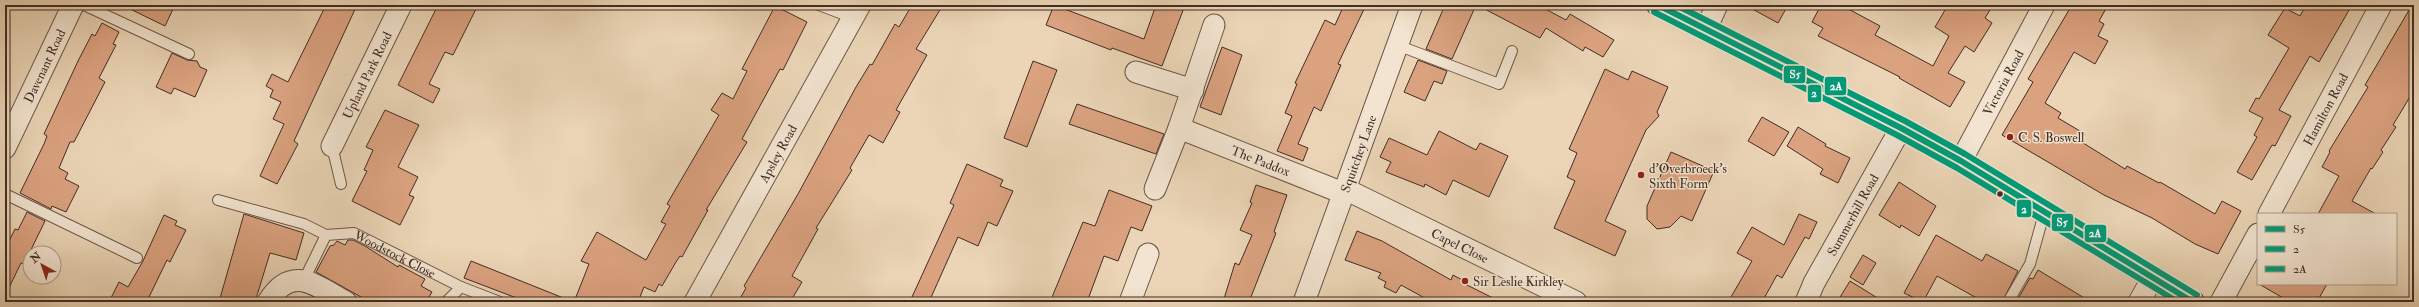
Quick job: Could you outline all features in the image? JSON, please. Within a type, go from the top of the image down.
[{"type":"main road","points":[[1658,5],[1901,128],[1961,161],[2045,210],[2193,302]]},
{"type":"street","name":"Davenant Road","points":[[5,148],[73,5]]},
{"type":"street","name":"Upland Park Road","points":[[332,146],[401,5]]},
{"type":"street","name":"Squitchey Lane","points":[[1304,302],[1412,5]]},
{"type":"street","points":[[1706,29],[1717,5]]},
{"type":"street","name":"Victoria Road","points":[[1961,161],[2044,5]]},
{"type":"street","name":"Hamilton Road","points":[[2270,213],[2381,5]]},
{"type":"street","name":"Apsley Road","points":[[695,302],[856,12]]},
{"type":"street","points":[[1155,188],[1193,90],[1214,25]]},
{"type":"street","points":[[1136,72],[1193,90]]},
{"type":"street","name":"The Paddox","points":[[1179,128],[1344,191]]},
{"type":"street","name":"Summerhill Road","points":[[1806,302],[1814,283],[1901,128]]},
{"type":"street","name":"Capel Close","points":[[1344,191],[1576,302]]},
{"type":"street","points":[[2221,302],[2257,236]]},
{"type":"street","points":[[1130,302],[1148,254]]},
{"type":"street","points":[[2140,302],[2152,277]]},
{"type":"street","points":[[268,302],[275,292],[287,282],[304,280],[346,302]]},
{"type":"lane","points":[[84,5],[189,54]]},
{"type":"lane","points":[[819,5],[856,12]]},
{"type":"lane","points":[[1397,45],[1499,84],[1512,51]]},
{"type":"lane","points":[[332,146],[341,184]]},
{"type":"lane","points":[[5,194],[137,258]]},
{"type":"lane","points":[[218,200],[304,224],[326,235],[304,280]]},
{"type":"lane","points":[[2008,302],[2030,264],[2045,210]]},
{"type":"lane","name":"Woodstock Close","points":[[326,235],[354,233],[461,287],[500,302]]},
{"type":"lane","points":[[446,302],[461,287]]},
{"type":"building","points":[[122,5],[175,5],[165,26]]},
{"type":"building","points":[[326,5],[357,5],[294,141],[298,144],[277,184],[260,176],[284,124],[273,119],[281,102],[270,97],[273,90],[266,86],[272,74],[288,82]]},
{"type":"building","points":[[438,5],[478,5],[453,55],[445,52],[429,84],[440,89],[433,103],[398,85]]},
{"type":"building","points":[[912,5],[943,5],[916,49],[927,55],[896,110],[900,112],[883,143],[869,135],[850,168],[852,170],[816,228],[818,229],[792,276],[802,282],[790,302],[738,302],[746,288],[744,286],[798,194],[856,87],[870,64],[872,65],[895,24],[899,27]]},
{"type":"building","points":[[1054,5],[1144,39],[1156,5],[1185,5],[1162,66],[1112,48],[1111,50],[1046,25]]},
{"type":"building","points":[[1344,5],[1366,5],[1338,64],[1341,65],[1321,111],[1314,107],[1298,144],[1308,148],[1303,161],[1277,151],[1292,116],[1285,113],[1297,84],[1295,83],[1325,20],[1335,25]]},
{"type":"building","points":[[1445,5],[1476,5],[1452,59],[1426,49]]},
{"type":"building","points":[[1477,5],[1538,5],[1566,20],[1570,14],[1614,40],[1603,57],[1585,47],[1583,51],[1546,28],[1540,38]]},
{"type":"building","points":[[1745,5],[1788,5],[1778,23]]},
{"type":"building","points":[[1821,5],[1841,5],[1880,26],[1875,35],[1933,66],[1949,36],[1935,27],[1948,5],[1993,5],[1985,18],[1992,23],[1974,52],[1965,46],[1948,73],[1965,82],[1950,107],[1899,78],[1900,77],[1818,36],[1823,28],[1812,22]]},
{"type":"building","points":[[2072,5],[2108,5],[2099,21],[2104,24],[2098,36],[2108,41],[2095,64],[2074,52],[2045,103],[2061,113],[2058,118],[2085,134],[2080,141],[2125,169],[2127,166],[2159,183],[2160,182],[2215,214],[2222,201],[2241,211],[2218,254],[2195,244],[2152,218],[2104,195],[2002,135],[2033,82],[2028,79]]},
{"type":"building","points":[[2306,5],[2352,5],[2319,62],[2310,56],[2279,110],[2291,116],[2275,146],[2272,145],[2252,180],[2237,172],[2257,137],[2254,135],[2263,118],[2249,111],[2256,98],[2259,99],[2289,48],[2268,35],[2285,8],[2300,16]]},
{"type":"building","points":[[2412,5],[2414,5],[2414,90],[2393,125],[2396,127],[2381,150],[2383,152],[2372,169],[2371,168],[2352,201],[2374,213],[2319,213],[2339,176],[2322,167],[2330,152],[2329,151],[2368,87],[2365,85]]},
{"type":"building","points":[[775,6],[807,22],[783,70],[780,69],[742,139],[747,142],[706,210],[708,210],[682,257],[680,256],[662,286],[659,284],[655,292],[644,287],[638,302],[574,302],[589,264],[581,261],[597,232],[646,260],[666,224],[661,222],[670,206],[667,204],[719,115],[711,110],[722,93],[733,99],[747,71],[742,69]]},
{"type":"building","points":[[102,23],[119,32],[113,44],[116,45],[99,78],[105,82],[74,142],[70,142],[59,168],[68,173],[65,179],[79,186],[66,212],[52,206],[51,209],[20,193],[44,144],[47,136],[44,134],[78,61],[92,34],[95,36]]},
{"type":"building","points":[[1222,47],[1242,55],[1221,115],[1200,107]]},
{"type":"building","points":[[172,53],[187,60],[197,61],[200,67],[207,70],[195,97],[174,88],[171,94],[156,87]]},
{"type":"building","points":[[1418,60],[1447,71],[1442,84],[1434,81],[1425,101],[1404,92]]},
{"type":"building","points":[[1033,61],[1057,70],[1027,147],[1004,138]]},
{"type":"building","points":[[1605,69],[1628,80],[1632,71],[1668,87],[1657,112],[1659,116],[1646,130],[1605,221],[1626,231],[1615,256],[1554,228],[1575,181],[1567,177],[1577,153],[1569,149]]},
{"type":"building","points":[[1077,104],[1164,134],[1156,154],[1069,124]]},
{"type":"building","points":[[385,110],[419,125],[398,167],[418,177],[409,195],[414,197],[400,225],[352,201],[367,171],[364,170],[373,150],[366,147]]},
{"type":"building","points":[[1762,117],[1789,132],[1774,156],[1748,141]]},
{"type":"building","points":[[1798,127],[1826,144],[1825,146],[1850,158],[1838,183],[1820,174],[1823,169],[1787,146]]},
{"type":"building","points":[[1439,131],[1476,150],[1480,143],[1508,156],[1489,197],[1453,180],[1446,195],[1425,184],[1424,187],[1386,172],[1391,162],[1380,157],[1389,138],[1427,155]]},
{"type":"building","points":[[1671,152],[1714,171],[1692,221],[1681,216],[1670,227],[1657,229],[1647,219],[1647,206]]},
{"type":"building","points":[[967,164],[1003,180],[1000,186],[1013,191],[997,226],[988,222],[978,246],[958,237],[929,302],[924,302],[912,297],[954,205],[950,203]]},
{"type":"building","points":[[1899,182],[1936,206],[1919,236],[1901,225],[1900,228],[1879,215]]},
{"type":"building","points":[[1256,185],[1287,195],[1274,232],[1276,233],[1249,302],[1223,302],[1235,263],[1239,265],[1252,235],[1240,230],[1252,203],[1250,202]]},
{"type":"building","points":[[1109,190],[1152,206],[1142,231],[1131,227],[1118,261],[1104,256],[1087,302],[1050,302],[1083,222],[1095,226]]},
{"type":"building","points":[[27,212],[45,221],[33,245],[22,245],[22,263],[5,296],[5,249],[15,229],[18,230]]},
{"type":"building","points":[[244,214],[304,233],[296,260],[270,253],[255,302],[219,302]]},
{"type":"building","points":[[1799,214],[1817,222],[1809,239],[1805,237],[1782,278],[1777,275],[1762,302],[1728,302],[1752,261],[1737,253],[1752,227],[1784,245]]},
{"type":"building","points":[[164,215],[177,221],[175,225],[186,230],[170,262],[167,260],[149,297],[158,302],[109,302],[119,282],[128,287],[143,261]]},
{"type":"building","points":[[1357,231],[1382,241],[1451,280],[1453,275],[1466,282],[1465,284],[1501,302],[1432,302],[1401,285],[1396,293],[1384,287],[1386,282],[1378,278],[1381,273],[1345,260]]},
{"type":"building","points":[[1936,235],[1982,261],[1986,254],[2018,271],[2002,302],[1984,302],[1937,276],[1923,302],[1904,293]]},
{"type":"building","points":[[348,240],[353,240],[365,246],[398,267],[399,265],[425,279],[421,286],[432,292],[426,302],[370,302],[316,272],[330,246],[334,245],[337,241],[345,245]]},
{"type":"building","points":[[1863,255],[1876,263],[1863,285],[1850,277]]},
{"type":"building","points":[[471,261],[571,302],[527,302],[464,278]]},
{"type":"building","points":[[2038,270],[2091,302],[2016,302],[2030,278],[2033,279]]},
{"type":"building","points":[[1850,281],[1884,302],[1837,302]]},
{"type":"building","points":[[2261,285],[2326,285],[2317,302],[2290,302]]},
{"type":"transit line","name":"S5","points":[[1658,5],[1901,128],[1961,161],[2193,302]]},
{"type":"transit line","name":"2A","points":[[1676,5],[1905,121],[1965,154],[2197,295]]},
{"type":"transit line","name":"2","points":[[1654,12],[1897,135],[1957,168],[2178,302]]},
{"type":"place","name":"C. S. Boswell","points":[[2010,137]]},
{"type":"place","name":"d'Overbroeck's Sixth Form","points":[[1641,175]]},
{"type":"place","name":"Sir Leslie Kirkley","points":[[1465,281]]}]
